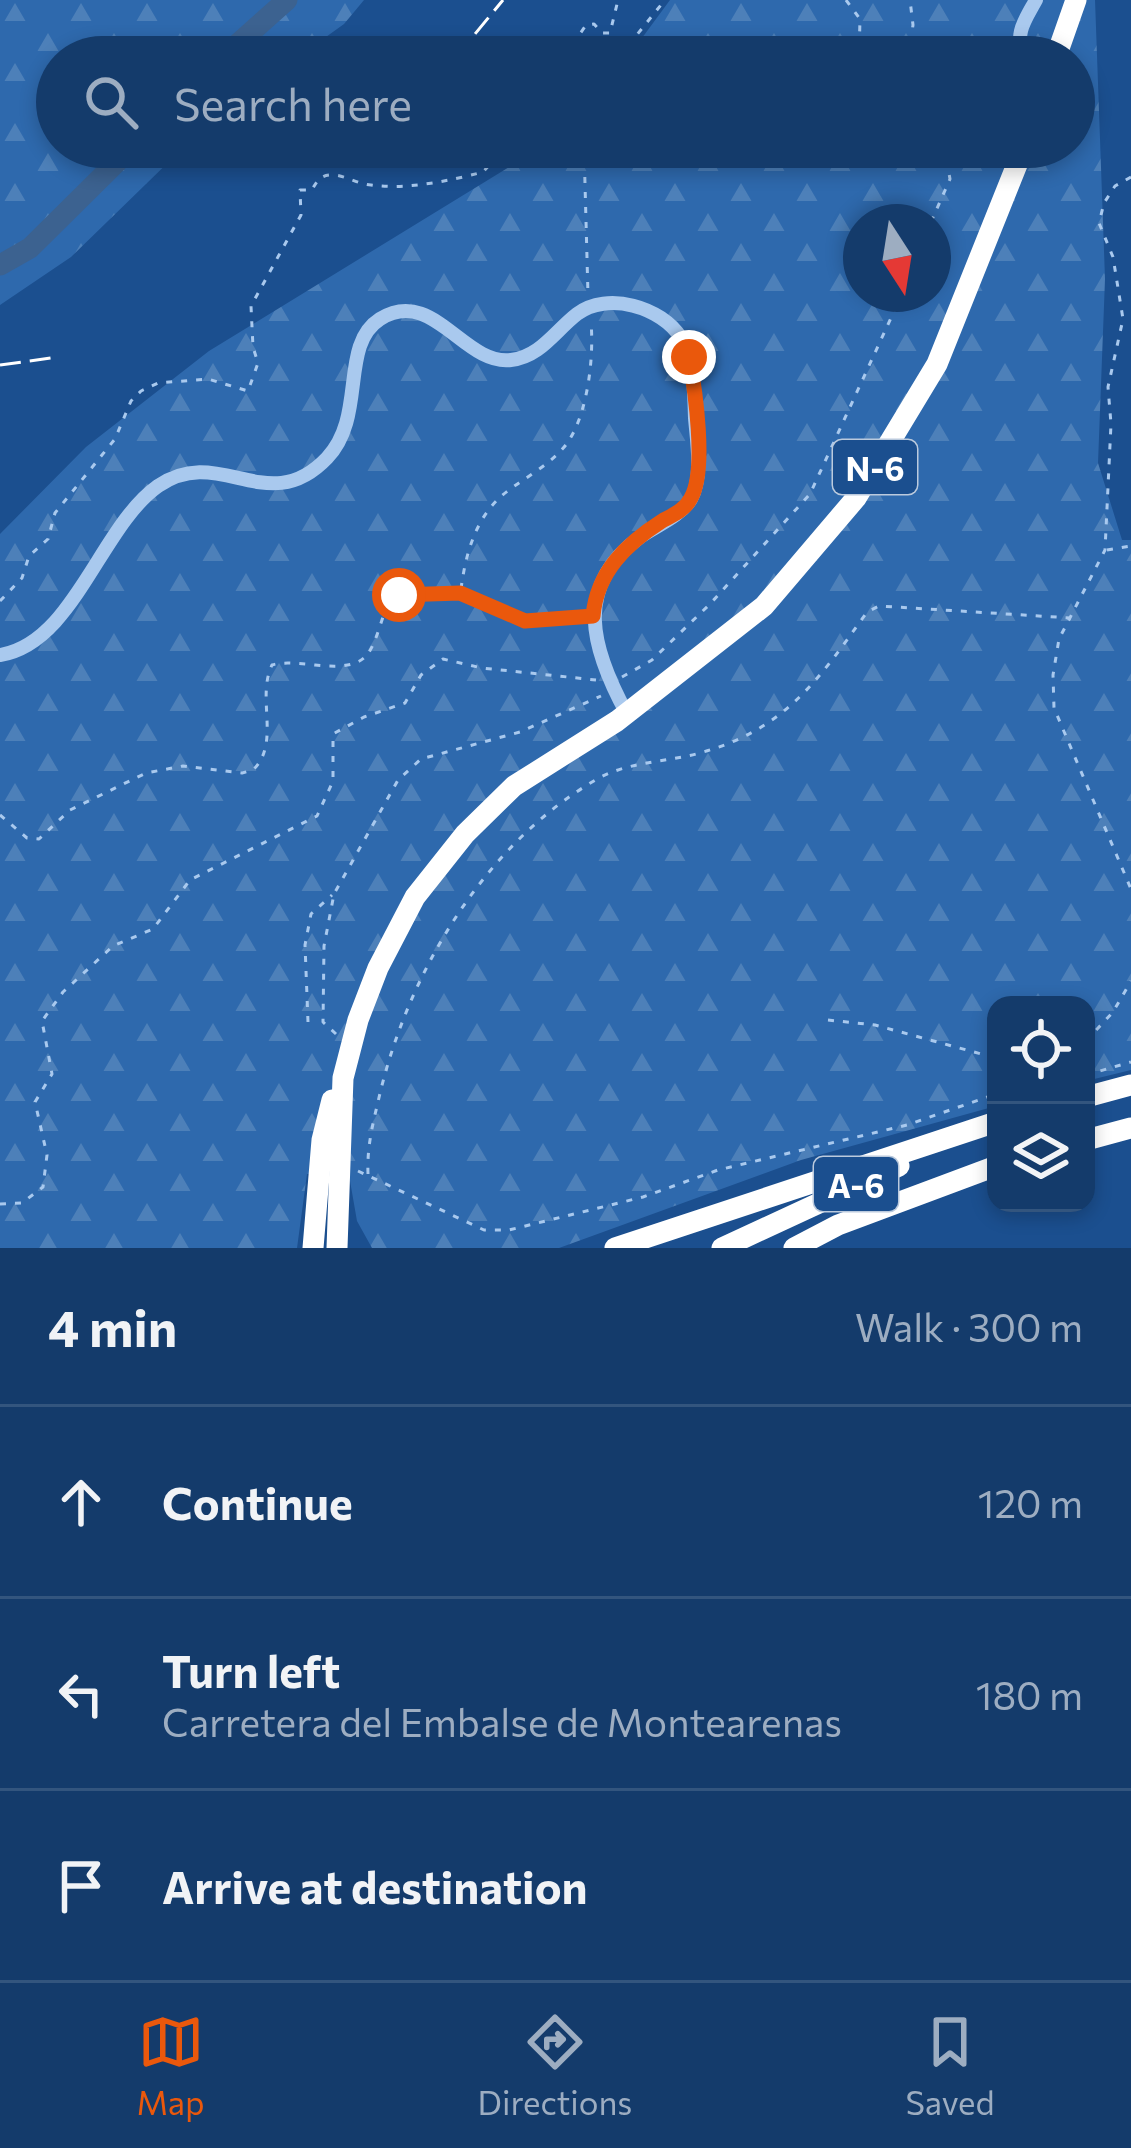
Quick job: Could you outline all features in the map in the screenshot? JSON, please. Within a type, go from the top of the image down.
[{"type":"highway","points":[[1063,36],[1076,0]]},
{"type":"highway","name":"N-6","points":[[340,1240],[343,1078],[378,968],[406,915],[465,834],[514,786],[627,714],[764,606],[856,498],[937,364],[1016,168]]},
{"type":"highway","points":[[313,1248],[328,1107],[343,1078]]},
{"type":"highway","points":[[1095,1100],[1131,1090]]},
{"type":"highway","points":[[615,1248],[987,1125]]},
{"type":"highway","points":[[1095,1138],[1131,1128]]},
{"type":"highway","name":"A-6","points":[[722,1248],[888,1170],[987,1136]]},
{"type":"highway","name":"A-6","points":[[794,1248],[838,1225],[987,1169]]},
{"type":"street","points":[[1020,36],[1036,0]]},
{"type":"street","points":[[0,655],[30,646],[50,627],[133,512],[160,485],[205,471],[278,486],[296,481],[326,460],[348,428],[359,348],[376,321],[401,312],[418,313],[445,325],[491,358],[508,361],[538,350],[580,311],[625,305],[644,308],[673,327],[683,341],[694,382],[697,447],[697,481],[691,498],[679,512],[629,545],[609,566],[599,586],[593,616],[612,687],[627,714]]},
{"type":"path","points":[[578,36],[586,25],[594,24],[602,33],[610,33],[618,0]]},
{"type":"path","points":[[636,36],[665,0]]},
{"type":"path","points":[[846,0],[860,19],[860,36]]},
{"type":"path","points":[[910,0],[911,36]]},
{"type":"path","points":[[0,601],[22,578],[28,556],[48,539],[56,513],[113,443],[131,401],[141,392],[158,383],[208,379],[248,391],[252,386],[257,363],[251,306],[301,215],[300,190],[312,190],[320,178],[330,174],[376,187],[434,184],[487,168]]},
{"type":"path","points":[[460,593],[464,565],[490,506],[538,472],[569,441],[594,355],[585,168]]},
{"type":"path","points":[[939,204],[952,168]]},
{"type":"path","points":[[1131,177],[1115,187],[1104,203],[1100,224],[1113,257],[1123,319],[1108,387],[1111,424],[1105,550],[1059,640],[1053,675],[1054,708],[1131,890]]},
{"type":"path","points":[[351,1048],[323,1022],[324,946],[334,894],[398,779],[422,759],[566,715],[652,660],[810,494],[894,312]]},
{"type":"path","points":[[1105,550],[1131,546]]},
{"type":"path","points":[[0,815],[27,838],[39,839],[70,810],[146,773],[183,766],[242,773],[253,770],[266,750],[265,686],[272,665],[345,665],[361,659],[369,653],[389,601],[414,592],[460,593],[525,621],[593,616]]},
{"type":"path","points":[[368,1174],[367,1149],[384,1073],[420,983],[488,874],[553,808],[619,768],[699,753],[764,729],[812,689],[867,612],[879,606],[1071,618]]},
{"type":"path","points":[[0,1204],[22,1203],[43,1187],[46,1154],[35,1102],[52,1074],[42,1021],[63,992],[113,946],[153,929],[190,880],[317,816],[332,781],[333,734],[364,717],[405,704],[421,675],[443,659],[482,668],[585,677],[612,687]]},
{"type":"path","points":[[308,1022],[305,946],[311,914],[334,894]]},
{"type":"path","points":[[1095,1031],[1114,1012],[1131,981]]},
{"type":"path","points":[[828,1020],[875,1025],[987,1056]]},
{"type":"path","points":[[1095,1072],[1131,1062]]},
{"type":"path","points":[[338,1167],[368,1174],[484,1230],[509,1230],[622,1202],[718,1170],[907,1125],[987,1097]]},
{"type":"green space","points":[[0,0],[364,0],[327,36],[36,36],[36,168],[162,168],[71,257],[0,305]]},
{"type":"green space","points":[[670,0],[1095,0],[1105,279],[1098,463],[1122,540],[1131,540],[1131,1070],[1095,1079],[1095,996],[987,996],[987,1108],[801,1160],[559,1248],[372,1248],[357,1221],[349,1175],[307,1174],[297,1248],[0,1248],[0,534],[86,447],[209,351],[508,168],[1095,168],[1095,36],[643,36]]},
{"type":"waterway","points":[[247,36],[287,0]]},
{"type":"waterway","points":[[0,265],[30,248],[111,168]]},
{"type":"railway","points":[[473,36],[503,0]]},
{"type":"railway","points":[[0,365],[51,358]]},
{"type":"route","points":[[399,595],[460,593],[525,621],[593,616],[609,566],[691,498],[697,481],[697,447],[689,357]]}]
